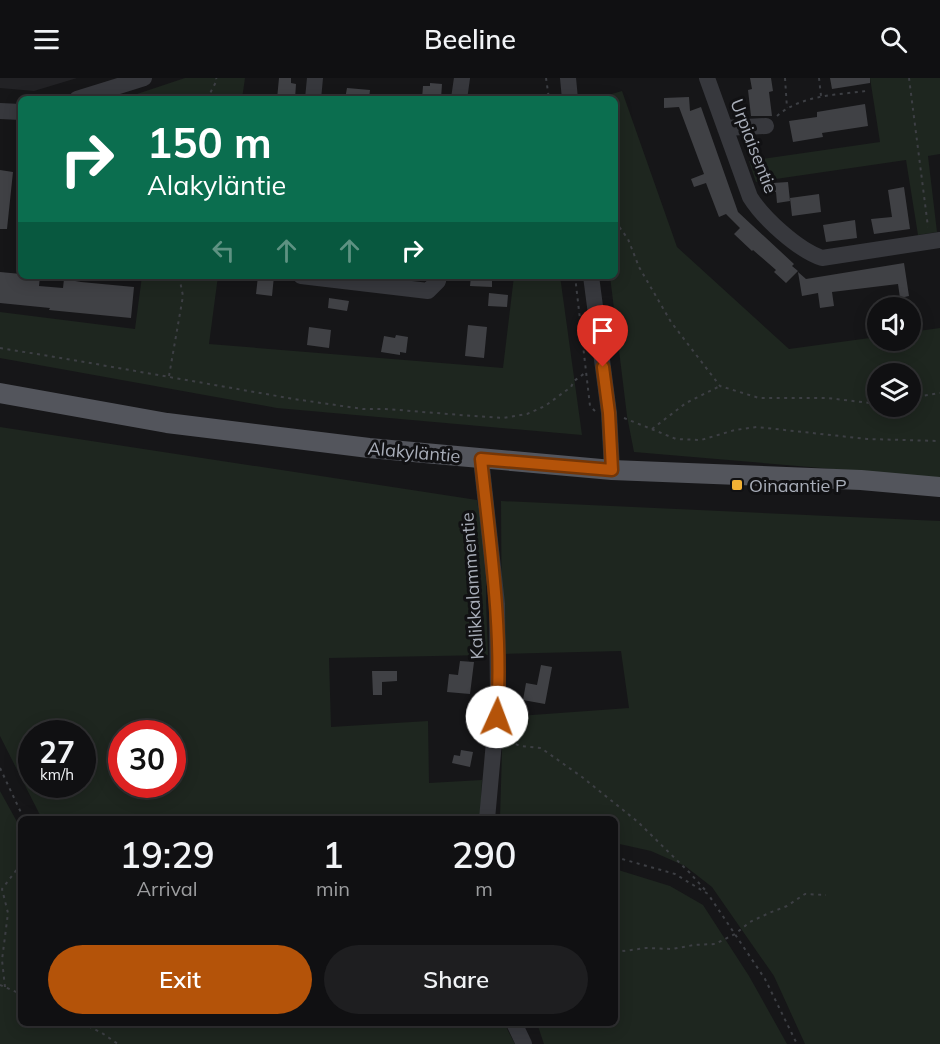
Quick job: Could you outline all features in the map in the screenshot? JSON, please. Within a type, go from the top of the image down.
[{"type":"main road","name":"Alakyläntie","points":[[0,393],[167,423],[369,448],[612,470],[861,480],[940,487]]},
{"type":"street","points":[[87,96],[144,78]]},
{"type":"street","points":[[313,96],[315,78]]},
{"type":"street","points":[[459,96],[462,78]]},
{"type":"street","points":[[568,78],[570,96]]},
{"type":"street","name":"Urpiaisentie","points":[[707,78],[750,196],[757,208],[797,245],[822,258],[935,240]]},
{"type":"street","points":[[0,111],[18,112]]},
{"type":"street","points":[[725,128],[766,126]]},
{"type":"street","points":[[324,279],[428,291],[438,279]]},
{"type":"street","points":[[591,279],[609,413],[612,470]]},
{"type":"street","name":"Kalikkalammentie","points":[[481,459],[497,604],[498,698],[487,816]]},
{"type":"street","points":[[515,1026],[524,1044]]},
{"type":"path","points":[[209,96],[216,78]]},
{"type":"path","points":[[546,78],[549,96]]},
{"type":"path","points":[[785,78],[787,108]]},
{"type":"path","points":[[819,78],[821,97]]},
{"type":"path","points":[[909,78],[935,240]]},
{"type":"path","points":[[766,126],[787,108],[821,97],[866,91]]},
{"type":"path","points":[[618,225],[628,239],[639,267],[671,322],[720,386],[759,398],[828,398],[867,403]]},
{"type":"path","points":[[169,377],[183,296],[180,279]]},
{"type":"path","points":[[0,348],[363,409],[503,418],[526,414],[545,405],[571,387],[574,381],[585,373],[575,279]]},
{"type":"path","points":[[652,429],[686,403],[720,386]]},
{"type":"path","points":[[921,396],[940,393]]},
{"type":"path","points":[[609,413],[676,439],[701,440],[735,430],[757,427],[867,439],[940,441]]},
{"type":"path","points":[[495,735],[520,746],[541,748],[582,777],[638,822],[690,873],[708,894],[765,979],[796,1044]]},
{"type":"path","points":[[0,768],[23,816]]},
{"type":"path","points":[[618,858],[675,874],[708,894]]},
{"type":"path","points":[[5,987],[2,960],[8,914],[2,889],[18,868]]},
{"type":"path","points":[[618,950],[672,949],[715,944],[735,934],[750,922],[787,906],[805,894],[825,895]]},
{"type":"path","points":[[0,985],[18,993]]},
{"type":"path","points":[[88,1026],[118,1044]]},
{"type":"shaded area","points":[[0,78],[77,78],[34,91],[0,88]]},
{"type":"shaded area","points":[[185,78],[245,78],[242,96],[131,96]]},
{"type":"shaded area","points":[[870,78],[940,78],[940,154],[928,156],[937,232],[918,235],[906,160],[756,182],[749,161],[880,142]]},
{"type":"shaded area","points":[[622,91],[677,247],[789,349],[867,338],[867,351],[921,351],[921,331],[940,328],[940,478],[634,452],[627,416],[610,279],[618,279],[618,96],[605,96]]},
{"type":"shaded area","points":[[142,279],[218,279],[209,344],[503,368],[514,279],[560,279],[582,435],[277,408],[0,358],[0,312],[135,329]]},
{"type":"shaded area","points":[[0,427],[477,500],[486,559],[488,655],[329,658],[331,727],[428,721],[429,783],[482,780],[480,816],[40,816],[31,798],[96,798],[96,720],[18,720],[18,772],[0,736]]},
{"type":"shaded area","points":[[501,501],[940,521],[940,1044],[805,1044],[774,976],[712,887],[685,866],[651,851],[618,844],[618,816],[500,816],[503,717],[629,708],[621,651],[502,654]]},
{"type":"shaded area","points":[[0,791],[18,824],[18,1026],[506,1026],[515,1044],[0,1044]]},
{"type":"shaded area","points":[[618,870],[670,886],[703,905],[749,976],[787,1044],[544,1044],[538,1026],[618,1026]]},
{"type":"building","points":[[279,78],[291,78],[291,83],[296,84],[295,96],[277,96]]},
{"type":"building","points":[[750,78],[771,78],[773,91],[769,92],[772,116],[751,116],[748,90],[752,89]]},
{"type":"building","points":[[830,78],[870,78],[870,83],[832,89]]},
{"type":"building","points":[[430,83],[442,84],[441,96],[422,96],[423,86],[430,86]]},
{"type":"building","points":[[347,88],[370,90],[369,96],[346,96]]},
{"type":"building","points":[[689,97],[690,111],[701,107],[738,212],[794,264],[792,266],[798,271],[786,283],[774,272],[776,270],[734,234],[740,228],[726,214],[719,217],[706,183],[694,187],[691,179],[704,174],[679,107],[664,108],[664,98]]},
{"type":"building","points":[[865,104],[868,126],[822,133],[823,137],[793,142],[789,121],[817,117],[817,112]]},
{"type":"building","points":[[0,170],[13,172],[7,229],[0,229]]},
{"type":"building","points":[[788,182],[790,201],[777,203],[773,183]]},
{"type":"building","points":[[904,187],[910,229],[874,234],[871,219],[892,217],[888,190]]},
{"type":"building","points":[[819,194],[821,212],[792,216],[790,198]]},
{"type":"building","points":[[855,220],[857,238],[826,242],[823,225]]},
{"type":"building","points":[[904,263],[909,296],[900,297],[898,284],[832,292],[834,306],[820,308],[818,293],[802,296],[798,272],[806,279]]},
{"type":"building","points":[[0,272],[18,274],[18,279],[40,279],[39,286],[63,288],[64,279],[134,287],[131,318],[0,303]]},
{"type":"building","points":[[258,279],[274,279],[272,296],[256,294]]},
{"type":"building","points":[[471,279],[492,279],[492,287],[470,286]]},
{"type":"building","points":[[489,293],[508,295],[507,307],[488,306]]},
{"type":"building","points":[[329,298],[349,301],[347,311],[328,308]]},
{"type":"building","points":[[468,325],[487,327],[484,358],[465,356]]},
{"type":"building","points":[[309,327],[331,330],[329,348],[307,345]]},
{"type":"building","points":[[396,335],[408,337],[406,353],[400,352],[400,355],[381,352],[384,336],[395,338]]},
{"type":"building","points":[[460,661],[474,662],[470,694],[447,692],[449,674],[458,675]]},
{"type":"building","points":[[541,665],[552,667],[545,704],[523,700],[526,683],[537,685]]},
{"type":"building","points":[[372,671],[397,671],[397,681],[382,682],[382,695],[373,695]]},
{"type":"building","points":[[461,750],[473,752],[470,767],[452,763],[454,755],[460,756]]},
{"type":"place","name":"Oinaantie P","points":[[737,485]]},
{"type":"route","points":[[497,717],[497,604],[481,459],[612,470],[609,413],[603,367]]}]
